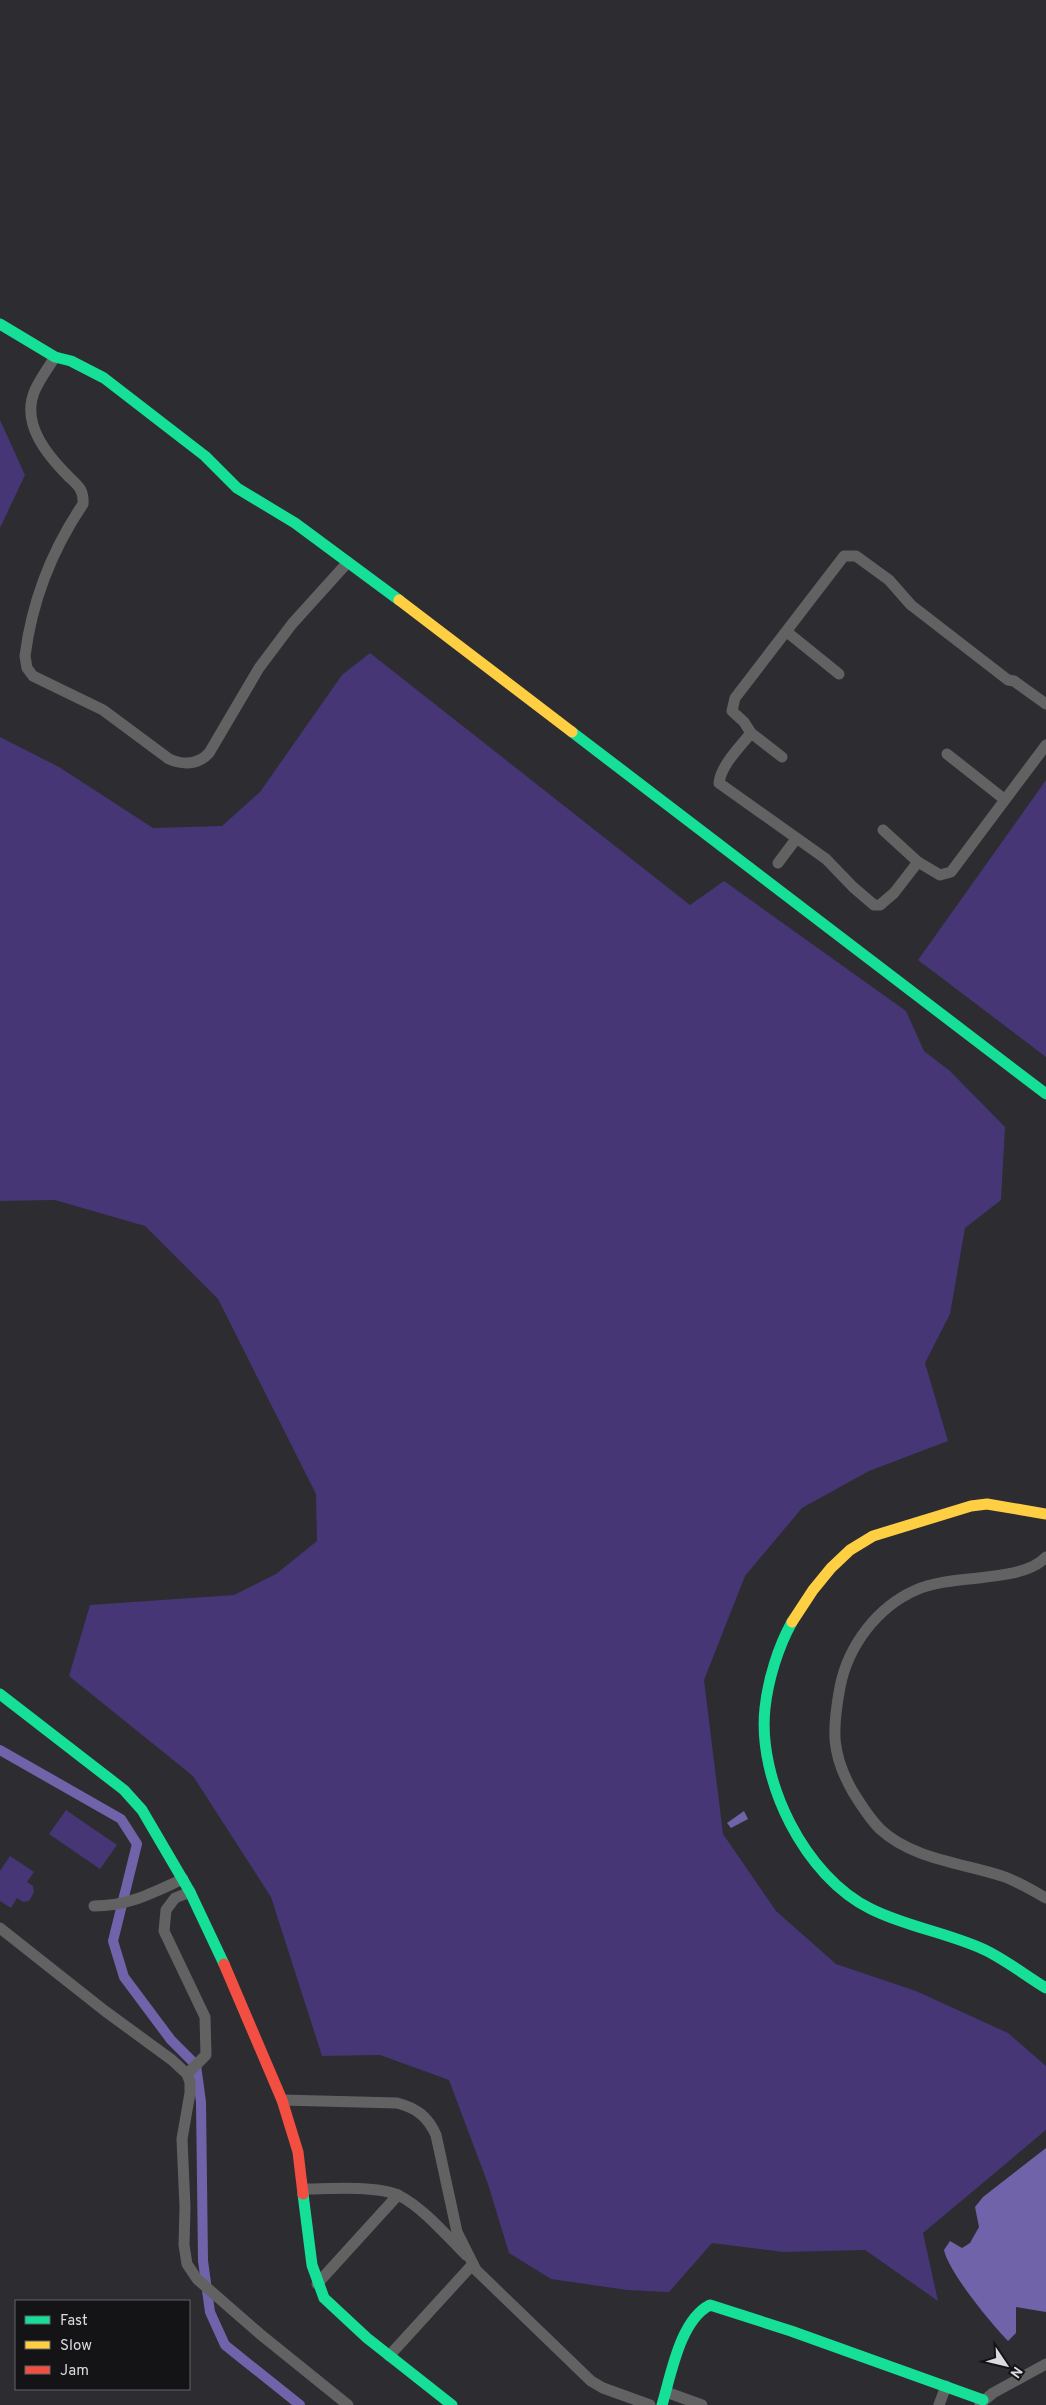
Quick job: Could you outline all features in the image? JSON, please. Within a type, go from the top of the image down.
[{"type":"street","points":[[0,324],[55,357],[70,361],[104,378],[205,456],[237,488],[279,513],[348,562],[1046,1094]]},
{"type":"street","points":[[55,357],[34,392],[32,419],[36,436],[44,450],[80,486],[84,496],[83,504],[54,552],[44,577],[25,656],[27,668],[33,676],[103,710],[169,759],[181,763],[198,762],[209,753],[259,668],[278,642],[348,562]]},
{"type":"street","points":[[782,757],[751,733],[744,722],[732,711],[735,698],[844,556],[856,556],[889,580],[911,605],[1008,680],[1014,681],[1046,704]]},
{"type":"street","points":[[787,632],[840,674]]},
{"type":"street","points":[[751,733],[732,758],[719,783],[826,859],[853,887],[874,905],[884,903],[918,862]]},
{"type":"street","points":[[883,830],[918,862],[940,875],[951,872],[1046,744]]},
{"type":"street","points":[[947,754],[1004,799]]},
{"type":"street","points":[[778,863],[796,839]]},
{"type":"street","points":[[1046,1514],[987,1504],[971,1506],[873,1536],[850,1550],[831,1568],[795,1615],[785,1634],[765,1708],[765,1734],[769,1769],[792,1827],[805,1850],[820,1869],[847,1893],[870,1909],[985,1950],[1046,1988]]},
{"type":"street","points":[[1046,1557],[1034,1566],[1011,1574],[960,1578],[917,1589],[885,1610],[860,1638],[850,1656],[841,1684],[834,1732],[837,1759],[844,1776],[863,1809],[880,1829],[901,1844],[1003,1877],[1046,1898]]},
{"type":"street","points":[[0,1694],[76,1754],[112,1779],[134,1799],[162,1842],[190,1892],[239,1994],[282,2100],[298,2152],[304,2189],[309,2250],[317,2284],[327,2304],[452,2405]]},
{"type":"street","points":[[94,1906],[110,1906],[135,1901],[183,1879]]},
{"type":"street","points":[[187,2074],[206,2055],[205,2017],[164,1932],[166,1910],[176,1898],[190,1892]]},
{"type":"street","points":[[0,1928],[105,2011],[172,2060],[187,2074],[190,2082],[190,2093],[182,2139],[185,2207],[184,2245],[187,2264],[197,2279],[215,2295],[348,2405]]},
{"type":"street","points":[[282,2100],[398,2103],[421,2113],[431,2124],[436,2135],[448,2181],[453,2217],[471,2261]]},
{"type":"street","points":[[304,2189],[380,2191],[398,2195],[410,2203],[471,2261],[503,2298],[591,2381],[650,2405]]},
{"type":"street","points":[[317,2284],[398,2195]]},
{"type":"street","points":[[389,2356],[471,2261]]},
{"type":"street","points":[[662,2405],[691,2320],[702,2307],[710,2305],[792,2330],[946,2386],[981,2402],[1046,2364]]},
{"type":"street","points":[[939,2405],[946,2386]]},
{"type":"street","points":[[666,2392],[702,2405]]},
{"type":"shaded area","points":[[0,420],[25,475],[0,528]]},
{"type":"shaded area","points":[[370,653],[690,905],[724,881],[906,1011],[924,1051],[950,1071],[1005,1127],[1001,1200],[965,1228],[950,1314],[925,1363],[948,1441],[869,1471],[802,1508],[745,1576],[704,1680],[723,1834],[776,1911],[836,1964],[916,1991],[1008,2033],[1046,2066],[1046,2130],[923,2233],[938,2301],[865,2250],[783,2252],[712,2243],[669,2292],[627,2290],[551,2279],[509,2253],[488,2184],[449,2080],[380,2055],[322,2056],[271,1897],[193,1776],[69,1676],[90,1605],[234,1595],[276,1574],[317,1541],[316,1494],[218,1299],[145,1226],[55,1200],[0,1201],[0,737],[59,767],[153,828],[222,826],[260,792],[342,675]]},
{"type":"shaded area","points":[[1046,780],[1046,1057],[918,960]]},
{"type":"shaded area","points":[[66,1810],[117,1845],[100,1869],[49,1834]]},
{"type":"shaded area","points":[[744,1811],[748,1819],[731,1828],[727,1823]]},
{"type":"shaded area","points":[[10,1856],[34,1872],[27,1882],[33,1886],[34,1892],[29,1901],[23,1902],[17,1898],[11,1908],[0,1901],[0,1871]]},
{"type":"shaded area","points":[[1046,2148],[1046,2312],[1016,2307],[1016,2333],[1008,2341],[962,2284],[947,2260],[944,2250],[950,2241],[962,2248],[970,2243],[979,2227],[975,2207],[983,2197]]},
{"type":"waterway","points":[[0,1750],[121,1819],[137,1844],[113,1941],[124,1977],[171,2040],[196,2065],[201,2102],[203,2261],[210,2312],[225,2345],[300,2405]]},
{"type":"traffic: fast","points":[[0,324],[55,357],[71,361],[104,378],[205,456],[237,488],[295,523],[399,600]]},
{"type":"traffic: fast","points":[[572,732],[1046,1094]]},
{"type":"traffic: fast","points":[[792,1622],[782,1642],[771,1675],[766,1697],[765,1736],[769,1765],[778,1795],[790,1824],[806,1850],[825,1874],[847,1894],[871,1909],[899,1921],[985,1950],[1001,1958],[1046,1988]]},
{"type":"traffic: fast","points":[[0,1694],[124,1790],[142,1810],[190,1892],[224,1964]]},
{"type":"traffic: fast","points":[[303,2194],[312,2265],[324,2298],[367,2338],[452,2405]]},
{"type":"traffic: fast","points":[[662,2405],[673,2364],[684,2335],[700,2312],[710,2305],[791,2331],[983,2400]]},
{"type":"traffic: slow","points":[[399,600],[572,732]]},
{"type":"traffic: slow","points":[[792,1622],[813,1590],[831,1568],[850,1550],[873,1536],[971,1506],[987,1504],[1046,1514]]},
{"type":"traffic: jam","points":[[224,1964],[282,2100],[298,2152],[303,2194]]}]
